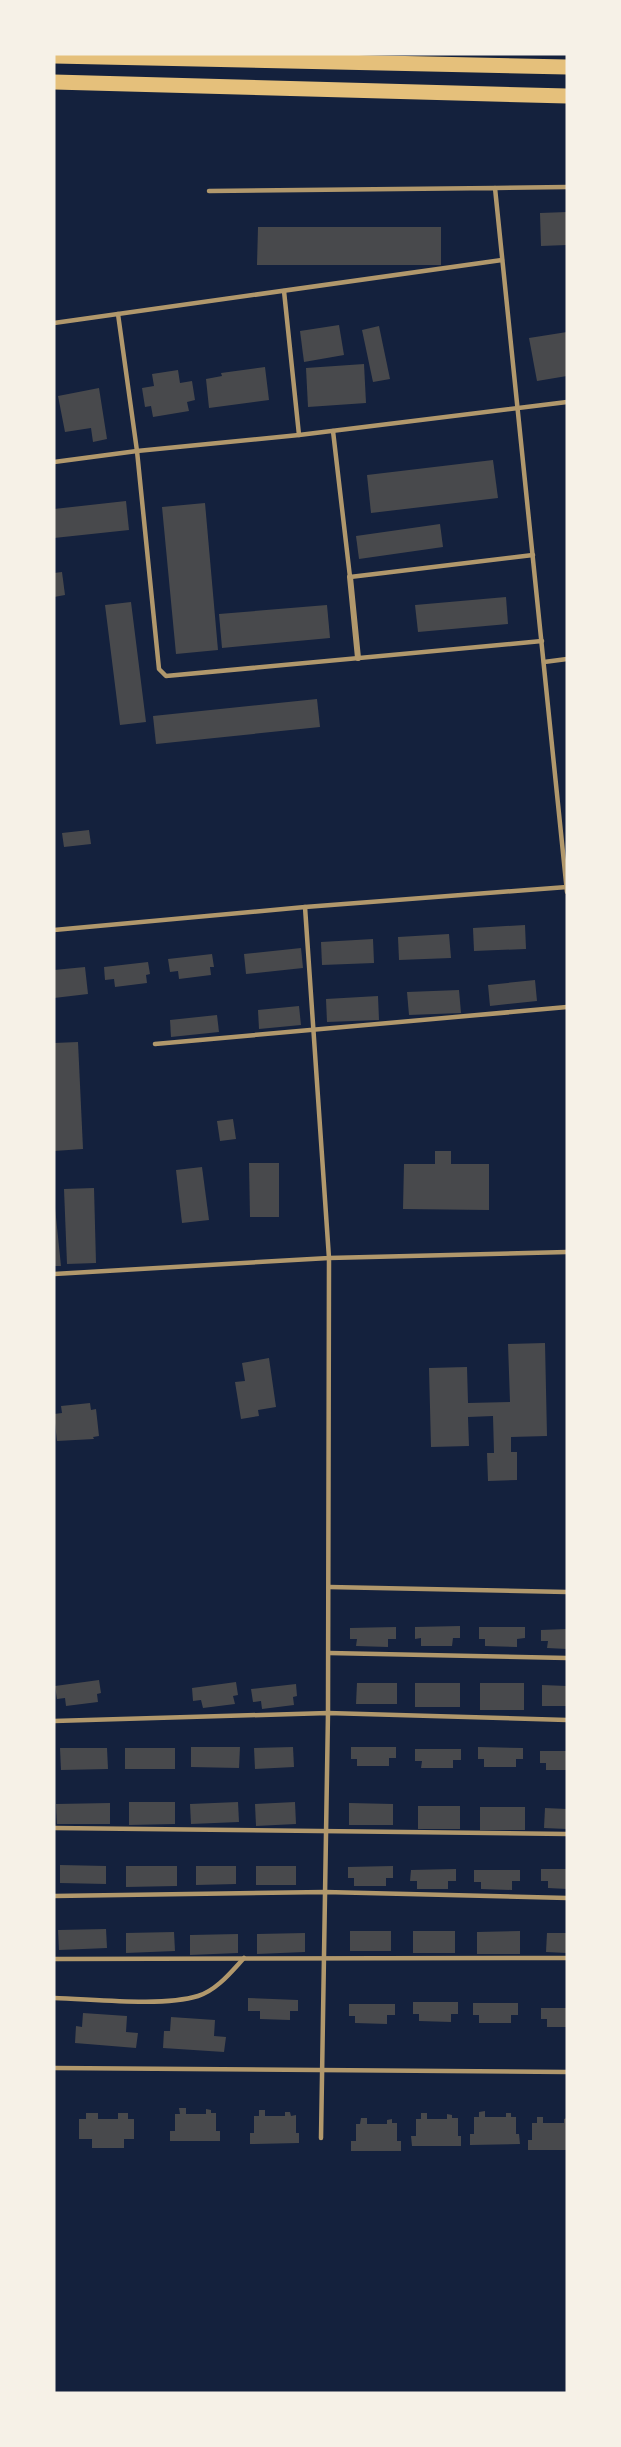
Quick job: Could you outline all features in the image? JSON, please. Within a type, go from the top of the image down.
[{"type":"main road","points":[[54,56],[354,58],[567,67]]},
{"type":"main road","points":[[54,82],[567,96]]},
{"type":"street","points":[[350,577],[358,658]]},
{"type":"lane","points":[[209,191],[567,187]]},
{"type":"lane","points":[[495,188],[567,892]]},
{"type":"lane","points":[[54,323],[502,260]]},
{"type":"lane","points":[[284,291],[299,435]]},
{"type":"lane","points":[[118,314],[137,451],[159,669],[166,676],[542,641]]},
{"type":"lane","points":[[54,462],[567,402]]},
{"type":"lane","points":[[333,431],[350,577],[532,555]]},
{"type":"lane","points":[[544,662],[567,659]]},
{"type":"lane","points":[[54,930],[305,907],[567,887]]},
{"type":"lane","points":[[305,907],[329,1258],[327,1833],[321,2138]]},
{"type":"lane","points":[[155,1044],[567,1007]]},
{"type":"lane","points":[[54,1274],[329,1258],[567,1252]]},
{"type":"lane","points":[[329,1587],[567,1592]]},
{"type":"lane","points":[[328,1653],[567,1658]]},
{"type":"lane","points":[[54,1721],[328,1713],[567,1719]]},
{"type":"lane","points":[[54,1828],[327,1833],[567,1834]]},
{"type":"lane","points":[[54,1896],[325,1892],[567,1898]]},
{"type":"lane","points":[[54,1998],[167,2001],[199,1995],[222,1982],[244,1958]]},
{"type":"lane","points":[[54,1959],[567,1958]]},
{"type":"lane","points":[[54,2068],[567,2072]]},
{"type":"building","points":[[567,212],[567,245],[541,246],[540,213]]},
{"type":"building","points":[[258,227],[441,227],[441,265],[257,265]]},
{"type":"building","points":[[339,325],[344,355],[304,362],[300,331]]},
{"type":"building","points":[[379,326],[390,379],[373,382],[362,330]]},
{"type":"building","points":[[567,332],[567,376],[537,381],[529,338]]},
{"type":"building","points":[[364,364],[366,403],[308,407],[306,368]]},
{"type":"building","points":[[265,367],[269,400],[209,408],[206,379],[222,376],[221,373]]},
{"type":"building","points":[[178,370],[180,383],[192,381],[195,400],[187,402],[189,411],[153,417],[151,406],[145,407],[142,388],[154,386],[152,374]]},
{"type":"building","points":[[99,388],[107,439],[93,442],[91,428],[65,432],[58,396]]},
{"type":"building","points":[[493,460],[498,498],[371,513],[367,475]]},
{"type":"building","points":[[126,501],[129,530],[54,538],[54,509]]},
{"type":"building","points":[[205,503],[218,650],[176,654],[162,507]]},
{"type":"building","points":[[440,524],[443,547],[359,559],[356,536]]},
{"type":"building","points":[[62,572],[65,595],[54,597],[54,573]]},
{"type":"building","points":[[506,597],[508,624],[418,632],[415,605]]},
{"type":"building","points":[[131,602],[146,722],[120,725],[105,605]]},
{"type":"building","points":[[327,605],[330,638],[222,648],[219,614]]},
{"type":"building","points":[[317,699],[320,727],[156,744],[153,716]]},
{"type":"building","points":[[89,830],[91,844],[64,847],[62,833]]},
{"type":"building","points":[[525,925],[526,949],[474,951],[473,928]]},
{"type":"building","points":[[449,934],[451,958],[399,960],[398,937]]},
{"type":"building","points":[[373,939],[374,963],[322,965],[321,942]]},
{"type":"building","points":[[301,948],[303,968],[246,974],[244,954]]},
{"type":"building","points":[[212,954],[214,967],[210,967],[211,975],[179,979],[178,971],[170,972],[168,959]]},
{"type":"building","points":[[148,962],[150,974],[146,975],[147,983],[115,987],[114,979],[105,980],[104,967]]},
{"type":"building","points":[[85,967],[88,994],[54,998],[54,970]]},
{"type":"building","points":[[535,980],[537,1001],[490,1006],[488,985]]},
{"type":"building","points":[[459,990],[461,1013],[409,1015],[407,992]]},
{"type":"building","points":[[378,996],[379,1020],[327,1022],[326,999]]},
{"type":"building","points":[[299,1006],[301,1025],[259,1029],[258,1010]]},
{"type":"building","points":[[217,1015],[219,1032],[171,1037],[170,1020]]},
{"type":"building","points":[[78,1042],[83,1149],[54,1151],[54,1043]]},
{"type":"building","points":[[233,1119],[236,1139],[220,1141],[217,1121]]},
{"type":"building","points":[[435,1151],[451,1151],[451,1164],[489,1164],[489,1210],[403,1209],[404,1164],[435,1164]]},
{"type":"building","points":[[249,1163],[279,1163],[279,1217],[250,1217]]},
{"type":"building","points":[[202,1167],[209,1220],[182,1223],[176,1170]]},
{"type":"building","points":[[94,1188],[96,1263],[67,1264],[64,1189]]},
{"type":"building","points":[[54,1198],[61,1266],[54,1266]]},
{"type":"building","points":[[545,1343],[547,1436],[511,1437],[511,1452],[517,1452],[517,1480],[488,1481],[487,1453],[494,1453],[493,1416],[468,1417],[469,1446],[431,1447],[429,1368],[467,1367],[468,1403],[510,1402],[508,1344]]},
{"type":"building","points":[[269,1358],[276,1407],[258,1410],[259,1416],[241,1419],[235,1382],[245,1381],[242,1363]]},
{"type":"building","points":[[90,1403],[91,1410],[96,1409],[99,1436],[93,1437],[94,1439],[57,1441],[54,1414],[62,1413],[61,1406]]},
{"type":"building","points":[[460,1626],[460,1638],[453,1638],[452,1646],[421,1646],[421,1638],[415,1639],[415,1627]]},
{"type":"building","points":[[396,1627],[396,1639],[388,1639],[388,1647],[356,1646],[357,1639],[350,1639],[350,1628]]},
{"type":"building","points":[[479,1627],[525,1627],[525,1638],[517,1639],[517,1647],[485,1646],[485,1639],[479,1639]]},
{"type":"building","points":[[567,1629],[567,1649],[547,1648],[548,1641],[541,1641],[541,1630]]},
{"type":"building","points":[[99,1680],[101,1693],[97,1694],[98,1702],[66,1706],[65,1698],[57,1699],[55,1686]]},
{"type":"building","points":[[236,1682],[238,1695],[233,1696],[235,1704],[203,1708],[201,1700],[193,1701],[192,1688]]},
{"type":"building","points":[[357,1683],[397,1683],[397,1704],[356,1704]]},
{"type":"building","points":[[415,1683],[460,1683],[460,1707],[415,1707]]},
{"type":"building","points":[[480,1683],[524,1683],[524,1710],[480,1710]]},
{"type":"building","points":[[296,1684],[297,1696],[293,1697],[294,1705],[262,1709],[261,1701],[253,1702],[251,1689]]},
{"type":"building","points":[[542,1685],[567,1686],[567,1706],[542,1706]]},
{"type":"building","points":[[191,1747],[240,1747],[239,1768],[191,1767]]},
{"type":"building","points":[[293,1747],[294,1767],[255,1769],[254,1748]]},
{"type":"building","points":[[351,1747],[396,1747],[396,1758],[389,1758],[389,1766],[357,1766],[357,1759],[351,1759]]},
{"type":"building","points":[[478,1747],[523,1748],[523,1759],[516,1759],[516,1767],[484,1767],[484,1759],[478,1759]]},
{"type":"building","points":[[60,1748],[107,1748],[108,1769],[61,1770]]},
{"type":"building","points":[[125,1748],[175,1748],[175,1769],[125,1769]]},
{"type":"building","points":[[415,1749],[461,1749],[461,1760],[453,1760],[453,1768],[421,1768],[422,1761],[415,1761]]},
{"type":"building","points":[[540,1751],[567,1751],[567,1770],[546,1770],[546,1763],[540,1763]]},
{"type":"building","points":[[129,1802],[175,1802],[175,1824],[129,1825]]},
{"type":"building","points":[[238,1802],[239,1822],[191,1824],[190,1804]]},
{"type":"building","points":[[295,1802],[296,1824],[256,1826],[255,1804]]},
{"type":"building","points":[[110,1803],[110,1824],[57,1824],[56,1804]]},
{"type":"building","points":[[349,1803],[393,1804],[393,1825],[349,1825]]},
{"type":"building","points":[[418,1806],[460,1806],[460,1829],[418,1829]]},
{"type":"building","points":[[480,1807],[525,1807],[525,1830],[480,1830]]},
{"type":"building","points":[[545,1808],[567,1809],[567,1829],[544,1828]]},
{"type":"building","points":[[60,1865],[106,1866],[106,1884],[60,1883]]},
{"type":"building","points":[[126,1866],[177,1866],[177,1886],[126,1887]]},
{"type":"building","points":[[196,1866],[236,1866],[236,1884],[196,1885]]},
{"type":"building","points":[[256,1866],[296,1866],[296,1885],[256,1885]]},
{"type":"building","points":[[393,1866],[393,1878],[386,1878],[386,1886],[354,1886],[354,1878],[348,1878],[348,1867]]},
{"type":"building","points":[[456,1869],[456,1881],[448,1881],[448,1889],[417,1889],[417,1881],[410,1881],[411,1870]]},
{"type":"building","points":[[541,1869],[567,1869],[567,1889],[548,1888],[548,1881],[541,1881]]},
{"type":"building","points":[[474,1870],[520,1870],[520,1881],[512,1881],[512,1890],[481,1889],[481,1882],[474,1882]]},
{"type":"building","points":[[106,1929],[107,1948],[59,1950],[58,1930]]},
{"type":"building","points":[[350,1931],[391,1931],[391,1951],[350,1951]]},
{"type":"building","points":[[413,1931],[455,1931],[455,1953],[413,1953]]},
{"type":"building","points":[[520,1931],[520,1954],[477,1954],[477,1932]]},
{"type":"building","points":[[174,1932],[175,1951],[126,1953],[126,1933]]},
{"type":"building","points":[[305,1933],[305,1952],[257,1954],[257,1934]]},
{"type":"building","points":[[547,1933],[567,1933],[567,1953],[546,1952]]},
{"type":"building","points":[[238,1934],[238,1953],[190,1955],[190,1935]]},
{"type":"building","points":[[248,1998],[298,2000],[298,2011],[290,2011],[290,2020],[260,2019],[260,2011],[248,2011]]},
{"type":"building","points":[[413,2002],[458,2002],[458,2014],[451,2014],[451,2022],[419,2021],[419,2014],[413,2014]]},
{"type":"building","points":[[473,2003],[518,2003],[518,2015],[511,2015],[511,2023],[479,2023],[479,2015],[473,2015]]},
{"type":"building","points":[[349,2004],[395,2004],[395,2015],[387,2015],[387,2024],[355,2023],[355,2016],[349,2016]]},
{"type":"building","points":[[541,2008],[567,2008],[567,2027],[547,2027],[547,2019],[541,2019]]},
{"type":"building","points":[[83,2013],[127,2016],[126,2032],[138,2033],[136,2048],[75,2043],[76,2026],[82,2027]]},
{"type":"building","points":[[171,2017],[215,2020],[214,2036],[226,2037],[224,2052],[163,2048],[164,2031],[170,2031]]},
{"type":"building","points":[[179,2108],[186,2108],[186,2114],[206,2114],[206,2109],[211,2110],[211,2113],[216,2113],[216,2131],[220,2131],[220,2141],[170,2141],[170,2131],[175,2131],[175,2114],[180,2114]]},
{"type":"building","points":[[259,2110],[265,2110],[265,2116],[285,2116],[285,2112],[290,2112],[291,2116],[296,2115],[296,2133],[299,2133],[299,2143],[250,2144],[250,2133],[254,2133],[254,2116],[259,2116]]},
{"type":"building","points":[[485,2111],[485,2117],[506,2117],[506,2113],[511,2113],[511,2117],[516,2117],[516,2134],[519,2134],[520,2144],[470,2145],[470,2134],[474,2134],[474,2117],[479,2117],[479,2112]]},
{"type":"building","points":[[86,2113],[98,2113],[98,2119],[118,2119],[118,2113],[128,2113],[128,2119],[134,2119],[134,2139],[124,2139],[124,2148],[92,2148],[92,2139],[79,2139],[79,2119],[86,2119]]},
{"type":"building","points":[[421,2113],[427,2113],[427,2119],[447,2119],[447,2114],[452,2115],[452,2118],[458,2118],[458,2136],[461,2136],[461,2146],[412,2146],[411,2136],[416,2136],[416,2119],[421,2119]]},
{"type":"building","points":[[537,2117],[543,2117],[543,2123],[564,2123],[564,2119],[567,2118],[567,2150],[528,2150],[528,2140],[532,2140],[532,2123],[537,2123]]},
{"type":"building","points":[[361,2118],[367,2118],[367,2124],[387,2124],[387,2120],[392,2119],[392,2123],[397,2123],[397,2141],[401,2141],[401,2151],[351,2151],[351,2141],[356,2141],[356,2124],[360,2124]]}]
